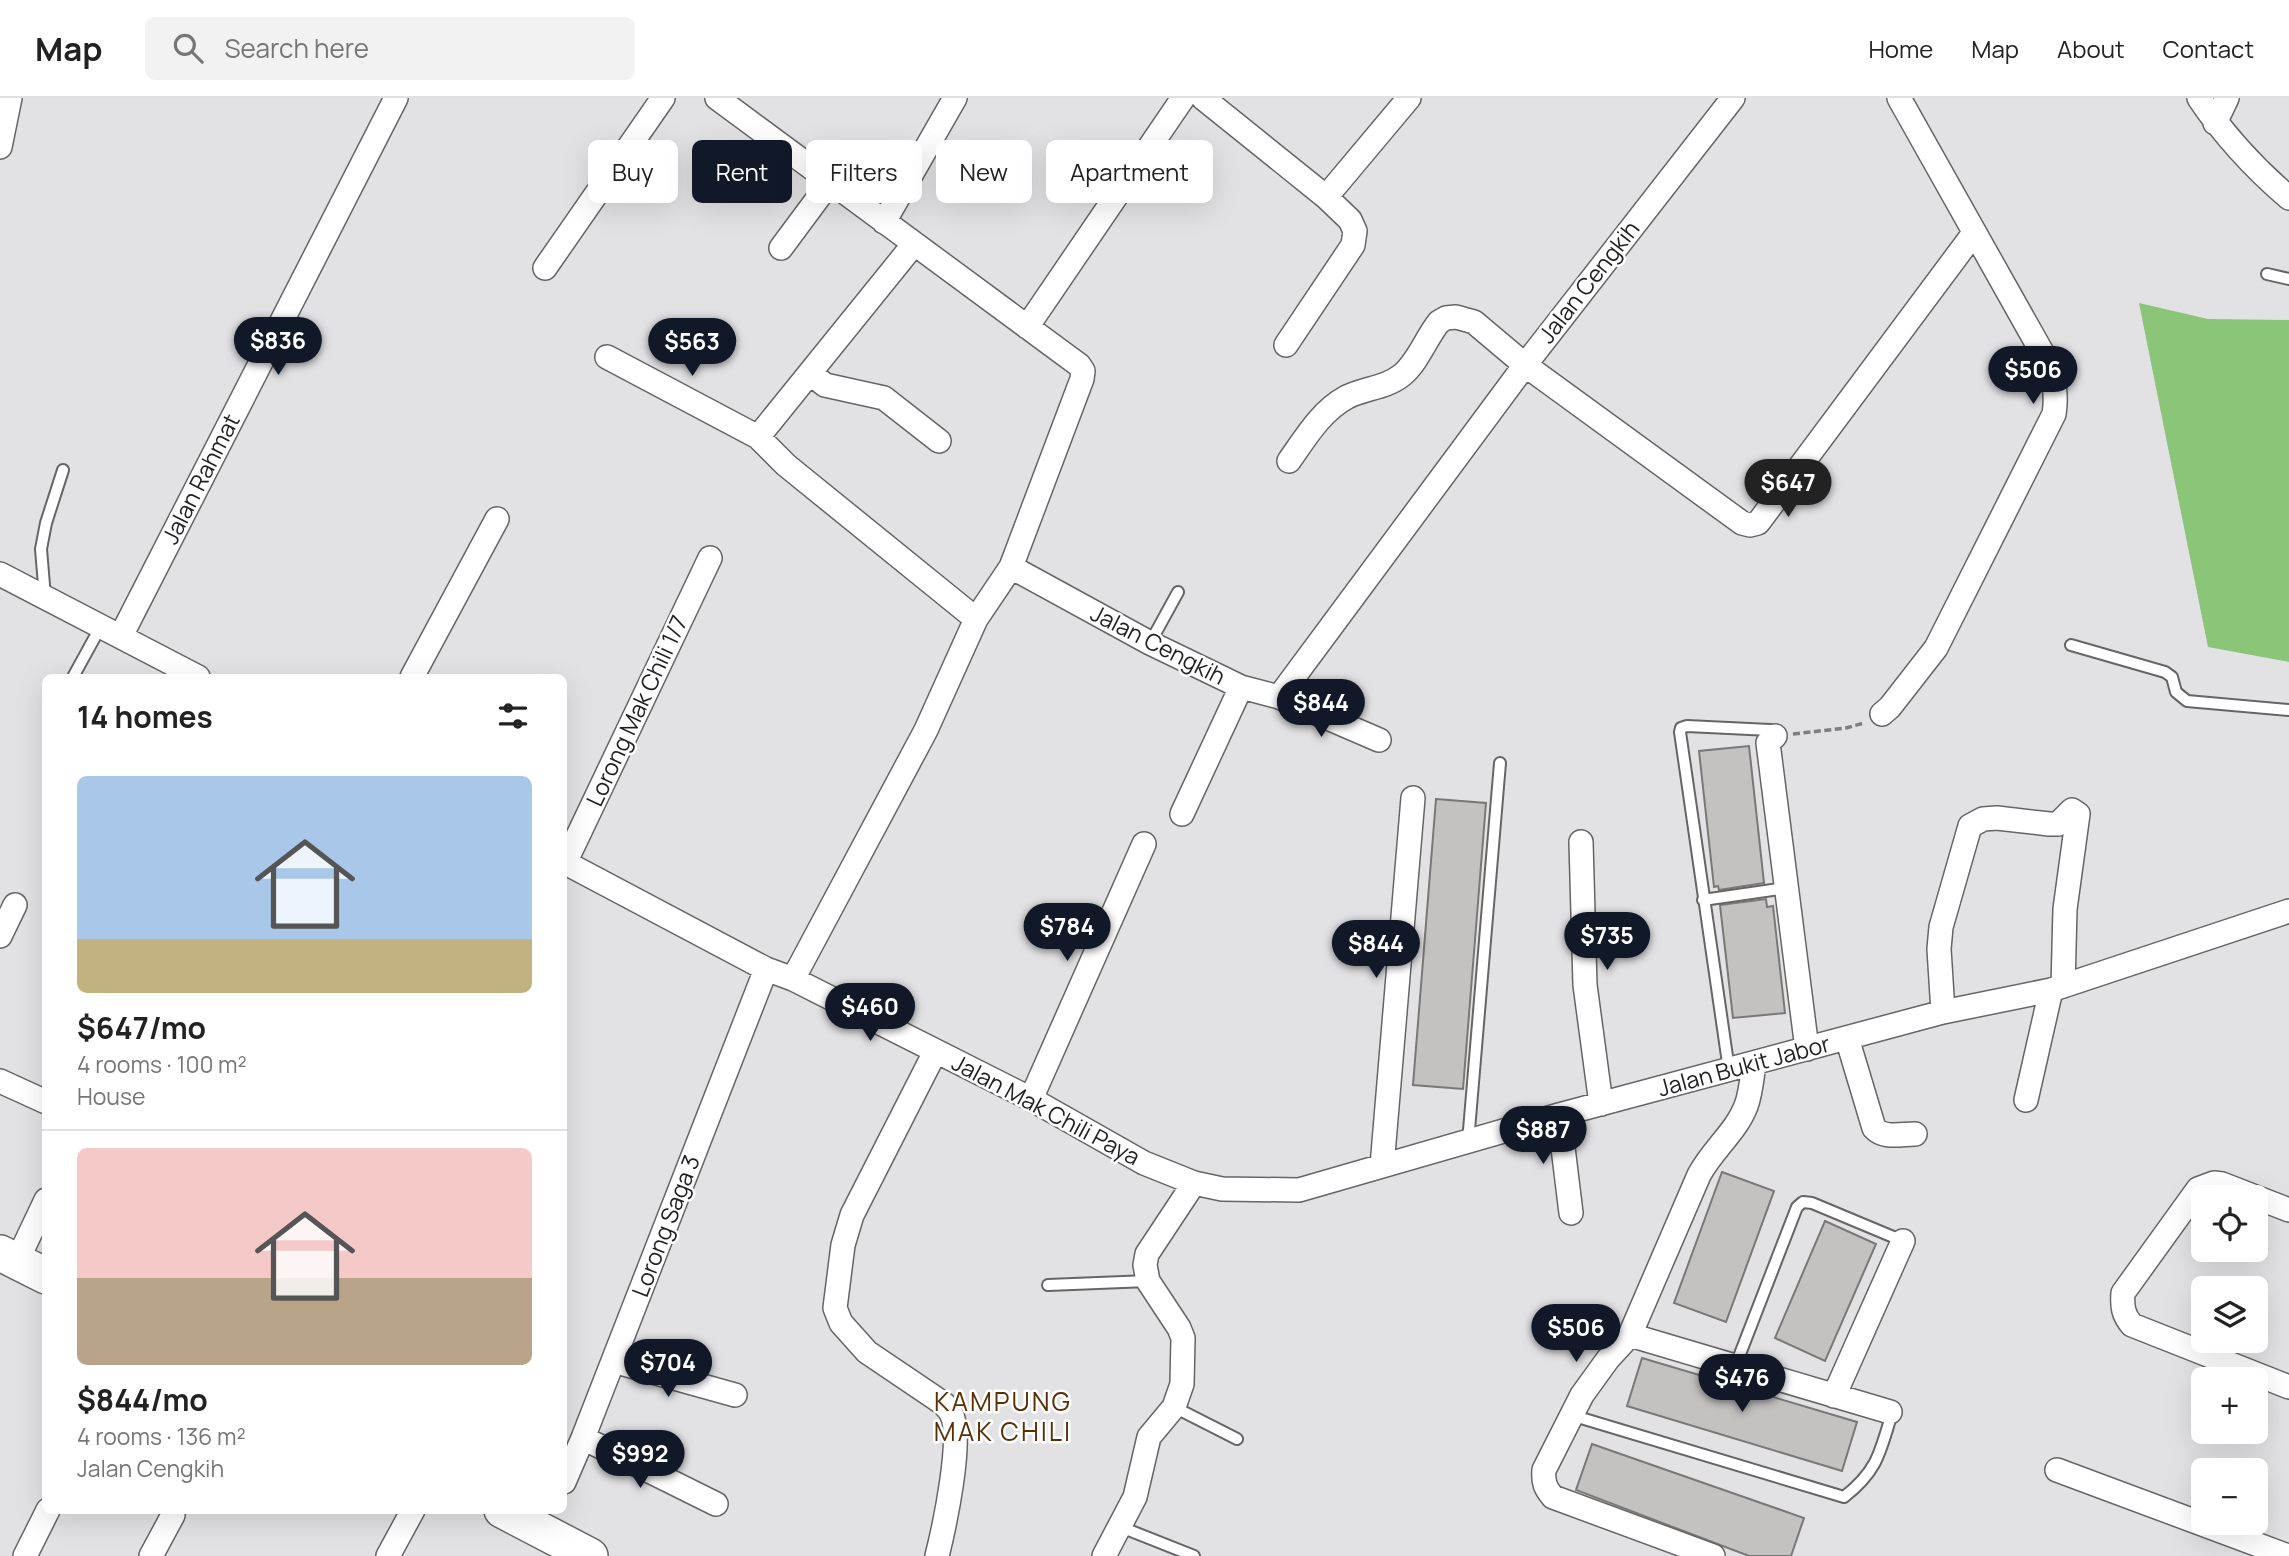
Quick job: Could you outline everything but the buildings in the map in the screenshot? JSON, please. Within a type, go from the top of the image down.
[{"type":"main road","points":[[520,1514],[547,1520],[590,1556]]},
{"type":"street","name":"Jalan Rahmat","points":[[121,636],[396,98]]},
{"type":"street","points":[[545,268],[663,98]]},
{"type":"street","points":[[717,98],[806,163]]},
{"type":"street","points":[[884,222],[955,98]]},
{"type":"street","points":[[1027,327],[1183,98]]},
{"type":"street","points":[[1203,98],[1326,197],[1353,225],[1353,245],[1286,345]]},
{"type":"street","points":[[1326,197],[1409,98]]},
{"type":"street","name":"Jalan Cengkih","points":[[1011,567],[1150,643],[1241,687],[1279,697],[1525,365],[1733,98]]},
{"type":"street","points":[[1882,713],[1936,648],[2054,414],[2056,402],[2053,375],[2048,363],[1899,98]]},
{"type":"street","points":[[2199,98],[2243,156],[2289,196]]},
{"type":"street","points":[[2215,122],[2227,98]]},
{"type":"street","points":[[0,147],[6,105]]},
{"type":"street","points":[[780,248],[814,203]]},
{"type":"street","points":[[793,979],[926,730],[976,619],[1011,567],[1083,371],[1079,365],[859,203]]},
{"type":"street","points":[[1289,461],[1317,422],[1333,407],[1348,397],[1391,383],[1409,369],[1439,321],[1446,318],[1465,318],[1474,322],[1525,365],[1742,523],[1750,526],[1758,523],[1974,233]]},
{"type":"street","points":[[758,437],[914,244]]},
{"type":"street","points":[[607,357],[758,437],[786,465],[976,619]]},
{"type":"street","points":[[810,373],[825,385],[884,398],[939,441]]},
{"type":"street","points":[[414,674],[497,519]]},
{"type":"street","name":"Lorong Mak Chili 1/7","points":[[567,856],[710,558]]},
{"type":"street","points":[[0,574],[192,674]]},
{"type":"street","points":[[1182,814],[1241,687]]},
{"type":"street","points":[[1279,697],[1379,740]]},
{"type":"street","points":[[1775,736],[1768,743],[1807,1049]]},
{"type":"street","points":[[1382,1166],[1413,798]]},
{"type":"street","points":[[1943,1012],[1939,949],[1941,927],[1970,826],[1997,818],[2058,824],[2072,810],[2078,814],[2057,988],[2026,1100]]},
{"type":"street","points":[[1581,842],[1586,985],[1601,1104]]},
{"type":"street","points":[[1031,1099],[1144,844]]},
{"type":"street","name":"Jalan Mak Chili Paya","points":[[567,864],[766,969],[793,979],[1031,1099],[1144,1163],[1194,1182]]},
{"type":"street","points":[[0,936],[15,905]]},
{"type":"street","name":"Jalan Bukit Jabor","points":[[1194,1182],[1222,1189],[1299,1190],[1559,1115],[1943,1012],[2057,988],[2289,911]]},
{"type":"street","name":"Lorong Saga 3","points":[[567,1475],[766,969]]},
{"type":"street","points":[[1847,1038],[1874,1128],[1885,1135],[1915,1134]]},
{"type":"street","points":[[935,1052],[852,1215],[843,1245],[835,1308],[841,1324],[867,1352],[944,1404],[952,1414],[954,1446],[948,1510],[937,1556]]},
{"type":"street","points":[[1713,1556],[1553,1497],[1543,1481],[1544,1470],[1571,1415],[1596,1374],[1630,1335],[1703,1167],[1735,1125],[1747,1104],[1754,1063]]},
{"type":"street","points":[[0,1081],[42,1100]]},
{"type":"street","points":[[1559,1115],[1571,1213]]},
{"type":"street","points":[[1104,1556],[1135,1497],[1149,1437],[1174,1407],[1181,1384],[1183,1338],[1148,1281],[1144,1265],[1147,1254],[1194,1182]]},
{"type":"street","points":[[2289,1210],[2222,1184],[2205,1185],[2198,1189],[2123,1293],[2122,1304],[2124,1316],[2132,1325],[2289,1387]]},
{"type":"street","points":[[21,1264],[40,1225]]},
{"type":"street","points":[[1835,1396],[1903,1241]]},
{"type":"street","points":[[1630,1335],[1890,1412]]},
{"type":"street","points":[[613,1361],[735,1395]]},
{"type":"street","points":[[583,1437],[716,1504]]},
{"type":"street","points":[[2057,1471],[2288,1556]]},
{"type":"street","points":[[25,1556],[46,1514]]},
{"type":"street","points":[[388,1556],[411,1514]]},
{"type":"street","points":[[151,1556],[173,1516]]},
{"type":"lane","points":[[2267,274],[2289,279]]},
{"type":"lane","points":[[46,597],[41,549],[46,523],[63,470]]},
{"type":"lane","points":[[1150,643],[1178,592]]},
{"type":"lane","points":[[75,674],[101,626]]},
{"type":"lane","points":[[2071,645],[2165,672],[2172,677],[2176,692],[2187,701],[2289,710]]},
{"type":"lane","points":[[1729,1070],[1680,732],[1681,728],[1687,726],[1770,730],[1775,736]]},
{"type":"lane","points":[[1468,1142],[1500,763]]},
{"type":"lane","points":[[1703,900],[1786,888]]},
{"type":"lane","points":[[1735,1367],[1797,1207],[1803,1202],[1812,1202],[1903,1241]]},
{"type":"lane","points":[[1048,1285],[1148,1281]]},
{"type":"lane","points":[[1174,1407],[1237,1439]]},
{"type":"lane","points":[[1571,1415],[1844,1497],[1862,1483],[1878,1458],[1890,1412]]},
{"type":"lane","points":[[1121,1527],[1194,1556]]},
{"type":"path","points":[[1775,736],[1860,725],[1882,713]]},
{"type":"green space","points":[[2139,303],[2208,319],[2289,320],[2289,662],[2208,647]]},
{"type":"district","name":"KAMPUNG MAK CHILI","points":[[1003,1417]]}]
